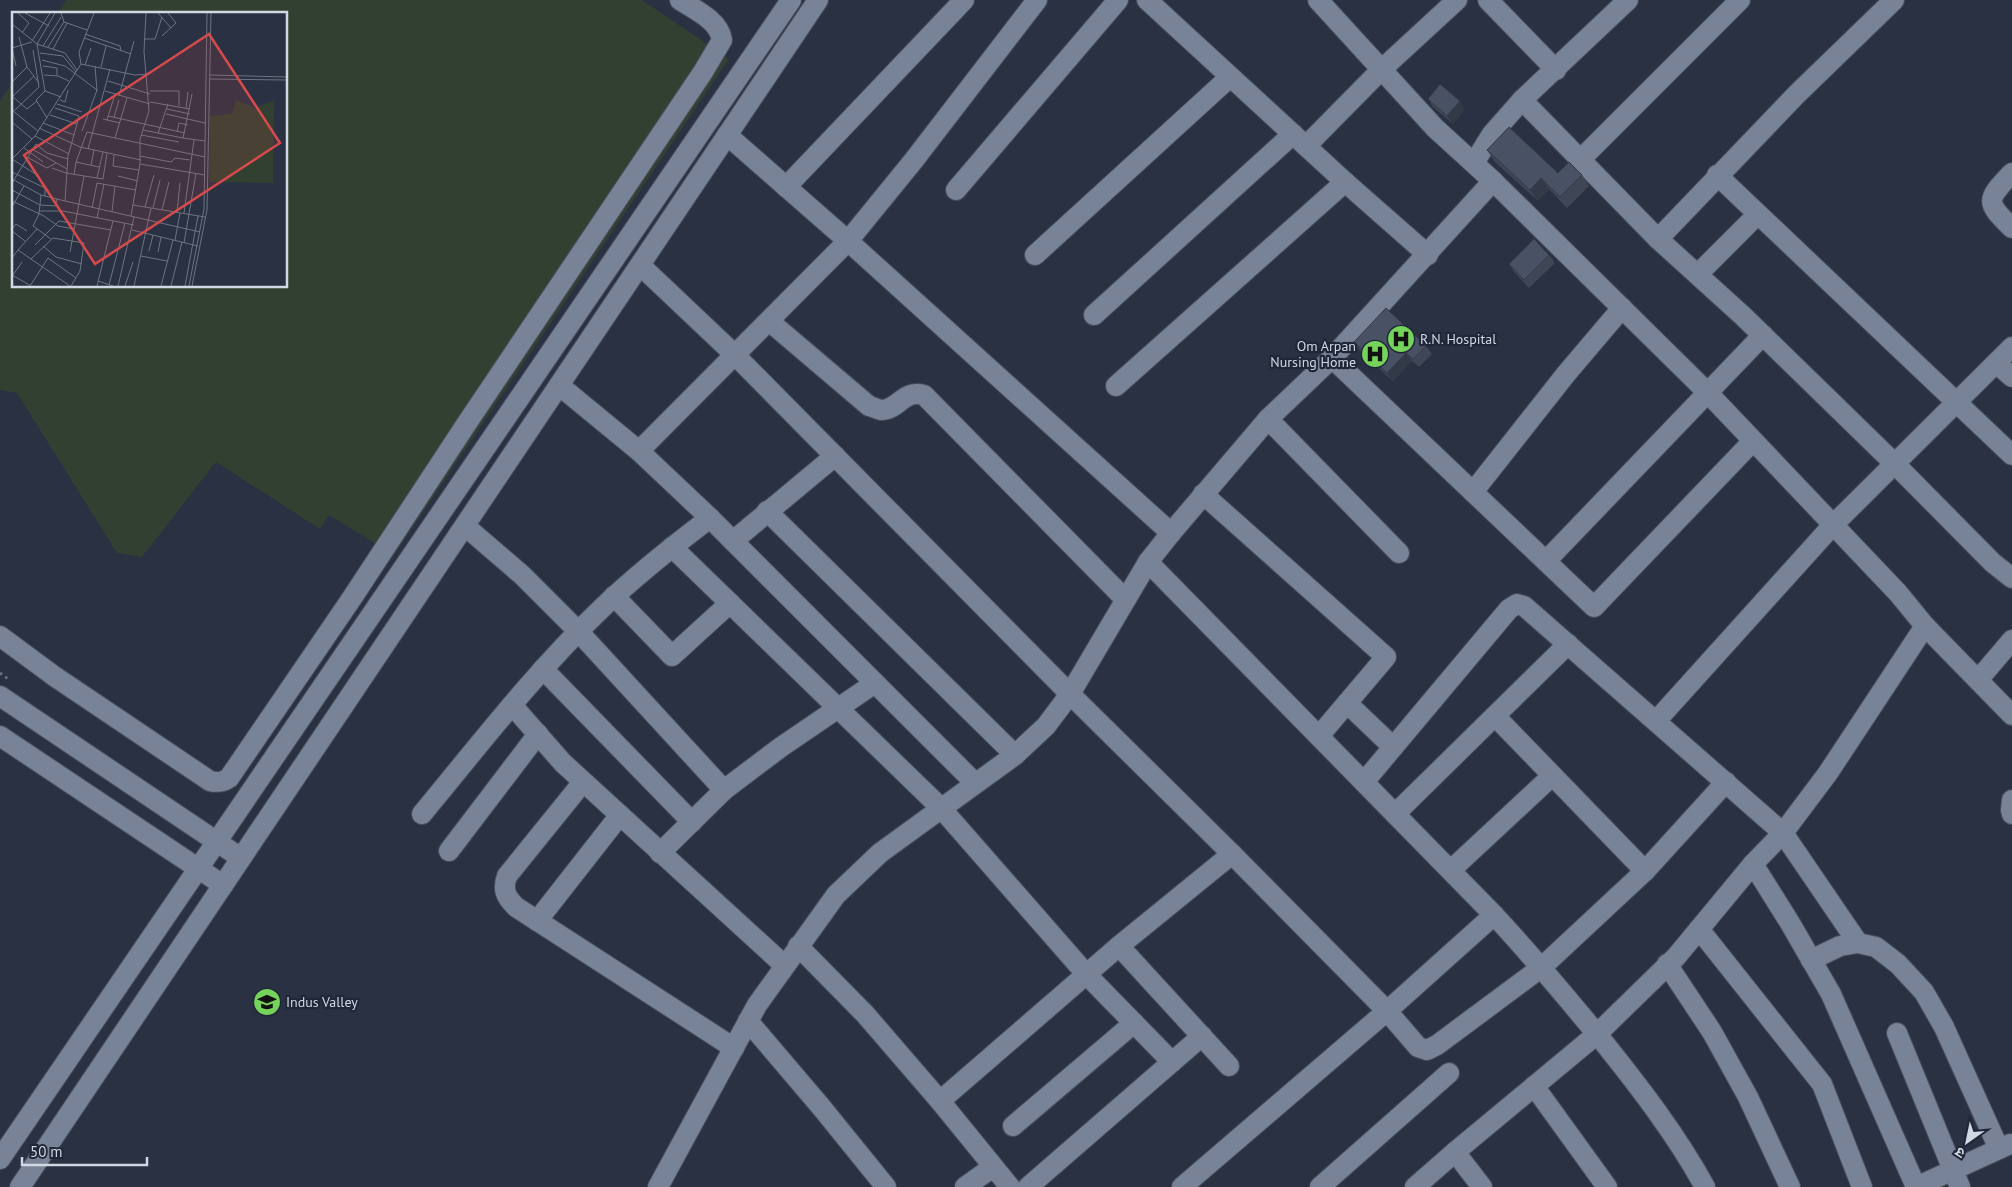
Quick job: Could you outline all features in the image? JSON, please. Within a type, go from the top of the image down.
[{"type":"street","points":[[0,636],[47,671],[210,781],[224,781],[230,778],[703,72],[722,40],[721,34],[713,22],[680,0]]},
{"type":"street","points":[[0,1159],[791,0]]},
{"type":"street","points":[[20,1187],[641,266],[818,0]]},
{"type":"street","points":[[786,187],[964,0]]},
{"type":"street","points":[[639,451],[848,241],[920,153],[1037,0]]},
{"type":"street","points":[[956,190],[1118,0]]},
{"type":"street","points":[[1147,0],[1345,182],[1428,255]]},
{"type":"street","points":[[1318,0],[1435,128],[1493,181],[1707,392],[1898,594],[1925,626],[2012,715]]},
{"type":"street","points":[[1094,315],[1381,70],[1457,0]]},
{"type":"street","points":[[1488,0],[1556,70]]},
{"type":"street","points":[[1474,163],[1492,134],[1522,100],[1556,70],[1628,0]]},
{"type":"street","points":[[1580,160],[1740,0]]},
{"type":"street","points":[[1658,239],[1717,175],[1810,80],[1894,0]]},
{"type":"street","points":[[1035,255],[1230,77]]},
{"type":"street","points":[[1522,100],[1658,239],[1763,335],[1896,464],[1993,563],[2012,578]]},
{"type":"street","points":[[727,135],[848,241],[1171,533]]},
{"type":"street","points":[[2012,173],[1991,197],[1992,208],[2012,228]]},
{"type":"street","points":[[1717,175],[2012,455]]},
{"type":"street","points":[[666,1185],[748,1022],[784,965],[836,894],[880,852],[1015,755],[1046,726],[1070,694],[1148,562],[1171,533],[1268,419],[1332,358],[1428,255],[1493,181]]},
{"type":"street","points":[[1116,386],[1345,182]]},
{"type":"street","points":[[1698,274],[1757,215]]},
{"type":"street","points":[[641,266],[734,354],[1070,694],[1232,854],[1387,1011],[1418,1047],[1427,1050],[1437,1045],[1542,967],[1645,872],[1726,782]]},
{"type":"street","points":[[1473,492],[1566,374],[1622,308]]},
{"type":"street","points":[[769,321],[870,406],[880,410],[890,407],[916,392],[924,395],[1125,599]]},
{"type":"street","points":[[1546,561],[1763,335]]},
{"type":"street","points":[[1657,720],[1832,526],[2012,347]]},
{"type":"street","points":[[1332,358],[1594,607],[1753,441]]},
{"type":"street","points":[[1996,363],[2012,378]]},
{"type":"street","points":[[560,386],[639,451],[710,518],[975,783]]},
{"type":"street","points":[[1268,419],[1399,553]]},
{"type":"street","points":[[732,540],[835,456]]},
{"type":"street","points":[[1204,494],[1386,657],[1319,736]]},
{"type":"street","points":[[767,511],[1015,755]]},
{"type":"street","points":[[422,814],[512,705],[578,631],[614,596],[710,518]]},
{"type":"street","points":[[465,526],[522,575],[578,631],[724,790]]},
{"type":"street","points":[[672,547],[941,808],[1087,975],[1172,1062]]},
{"type":"street","points":[[1148,562],[1451,870],[1542,967],[1645,1093],[1695,1168],[1705,1187]]},
{"type":"street","points":[[614,596],[672,656],[730,603]]},
{"type":"street","points":[[1364,782],[1509,609],[1517,604],[1524,606],[1657,720],[1783,833],[1858,943]]},
{"type":"street","points":[[1415,1187],[1597,1034],[1676,957],[1753,864],[1783,833],[1828,773],[1925,626]]},
{"type":"street","points":[[1978,680],[2012,640]]},
{"type":"street","points":[[1395,814],[1568,644]]},
{"type":"street","points":[[543,669],[692,822]]},
{"type":"street","points":[[660,853],[724,790],[781,746],[875,683]]},
{"type":"street","points":[[0,696],[241,858]]},
{"type":"street","points":[[1346,703],[1393,747]]},
{"type":"street","points":[[512,705],[563,763],[784,965]]},
{"type":"street","points":[[1495,716],[1645,872]]},
{"type":"street","points":[[449,851],[538,734]]},
{"type":"street","points":[[0,736],[223,885]]},
{"type":"street","points":[[1451,870],[1552,776]]},
{"type":"street","points":[[583,782],[507,876],[503,887],[508,898],[516,907],[537,921],[734,1048]]},
{"type":"street","points":[[2012,800],[2012,814]]},
{"type":"street","points":[[537,921],[620,815]]},
{"type":"street","points":[[940,1101],[1120,946],[1232,854]]},
{"type":"street","points":[[1753,864],[1831,994],[1916,1187],[1956,1179],[2006,1146],[1944,1026],[1924,992],[1898,964],[1876,947],[1858,943],[1840,946],[1811,960]]},
{"type":"street","points":[[1182,1187],[1387,1011],[1494,915]]},
{"type":"street","points":[[1699,929],[1822,1084],[1862,1187]]},
{"type":"street","points":[[798,946],[865,1014],[940,1101],[1010,1187]]},
{"type":"street","points":[[1120,946],[1229,1066]]},
{"type":"street","points":[[1667,964],[1717,1040],[1748,1097],[1790,1187]]},
{"type":"street","points":[[748,1022],[822,1108],[886,1187]]},
{"type":"street","points":[[1012,1126],[1134,1023]]},
{"type":"street","points":[[1897,1033],[1956,1179]]},
{"type":"street","points":[[1028,1187],[1202,1036]]},
{"type":"street","points":[[1320,1187],[1449,1074]]},
{"type":"street","points":[[1534,1086],[1607,1187]]},
{"type":"street","points":[[1455,1152],[1482,1187]]},
{"type":"street","points":[[965,1187],[993,1167]]},
{"type":"green space","points":[[66,0],[642,0],[729,59],[394,555],[329,515],[320,529],[216,462],[142,557],[117,553],[17,393],[0,390],[0,101],[12,83],[12,288],[288,288],[288,12],[58,12]]},
{"type":"building","points":[[1440,84],[1460,101],[1447,116],[1428,99]]},
{"type":"building","points":[[1509,127],[1558,173],[1569,162],[1582,175],[1560,197],[1541,178],[1530,190],[1487,150]]},
{"type":"building","points":[[1534,239],[1549,255],[1524,280],[1509,264]]},
{"type":"building","points":[[1386,308],[1426,346],[1413,359],[1406,353],[1387,373],[1354,342]]},
{"type":"place","name":"R.N. Hospital","points":[[1401,339]]},
{"type":"place","name":"Om Arpan Nursing Home","points":[[1375,354]]},
{"type":"place","name":"Indus Valley","points":[[267,1002]]}]
